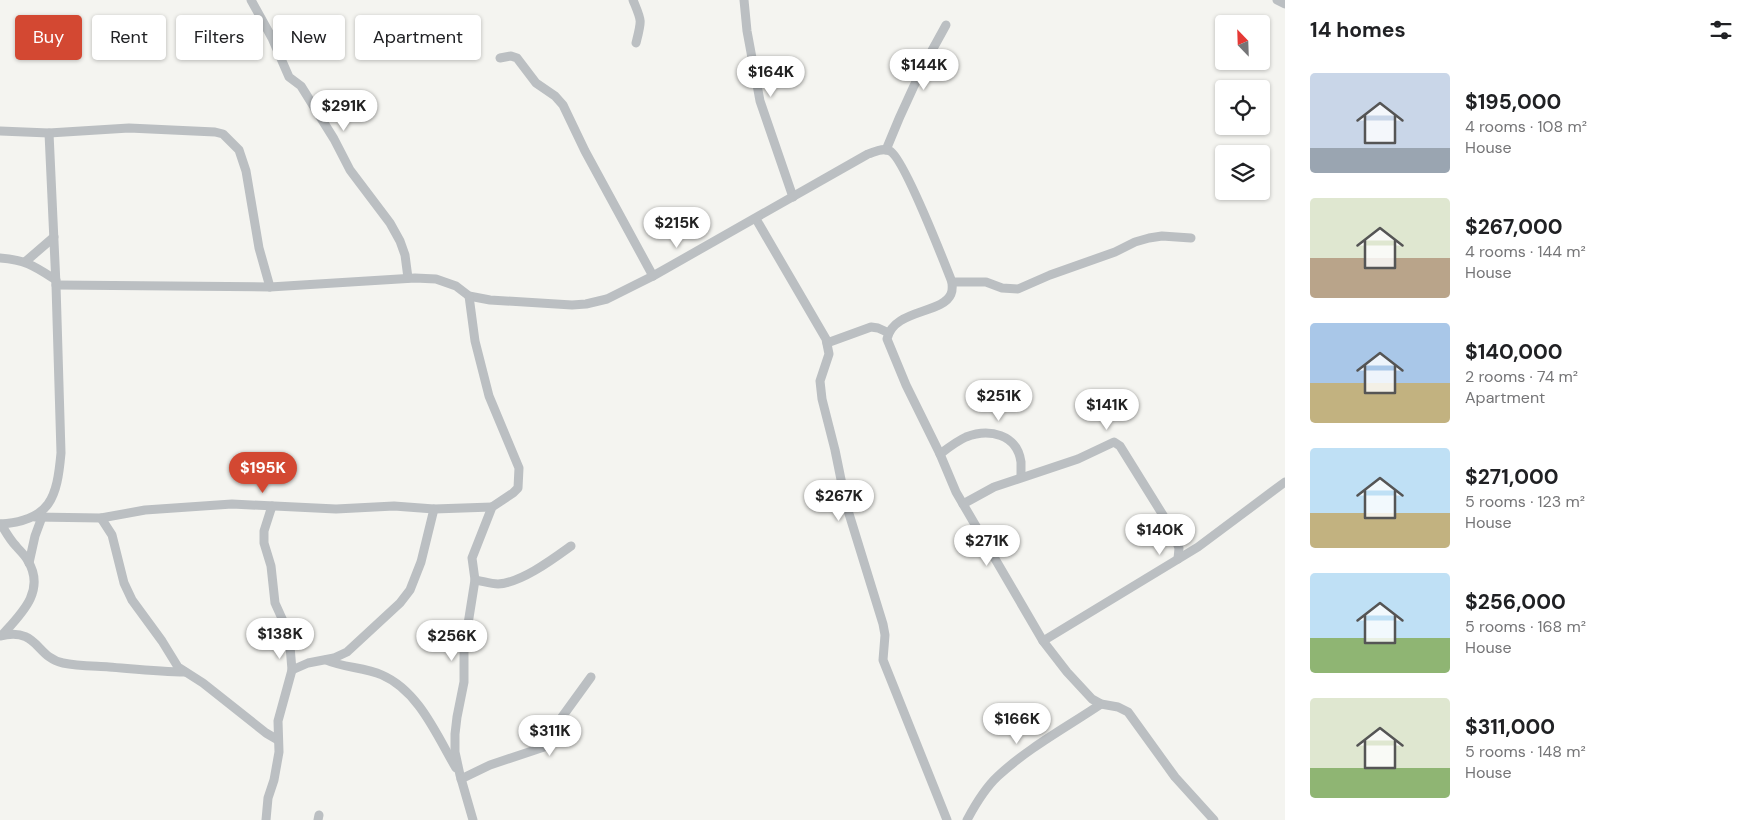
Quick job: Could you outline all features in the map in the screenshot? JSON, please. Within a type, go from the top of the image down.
[{"type":"street","points":[[251,0],[272,38],[289,77],[301,86],[334,139],[350,170],[390,223],[405,255],[408,278]]},
{"type":"street","points":[[633,0],[641,22],[636,43]]},
{"type":"street","points":[[744,0],[747,31],[760,101],[793,198]]},
{"type":"street","points":[[1277,0],[1285,4]]},
{"type":"street","points":[[886,150],[908,98],[930,53],[946,26]]},
{"type":"street","points":[[500,58],[511,56],[517,58],[536,83],[556,96],[563,104],[653,276]]},
{"type":"street","points":[[0,131],[49,133],[130,128],[223,134],[240,150],[246,171],[259,248],[270,287]]},
{"type":"street","points":[[1,635],[26,609],[30,600],[34,582],[29,562],[38,517],[56,491],[61,452],[49,133]]},
{"type":"street","points":[[0,258],[19,259],[31,264],[56,282],[270,287],[408,278],[436,279],[456,286],[469,296],[517,302],[586,304],[607,299],[653,276],[868,154],[886,150],[891,151],[896,156],[908,178],[952,282],[952,292],[948,299],[938,305],[902,319],[888,333],[887,339],[956,492],[1043,641],[1066,672],[1092,699],[1101,704],[1118,707],[1128,712],[1175,777],[1214,820]]},
{"type":"street","points":[[756,219],[827,343],[829,354],[820,381],[822,399],[846,504],[883,624],[885,635],[882,660],[947,820]]},
{"type":"street","points":[[25,262],[54,236]]},
{"type":"street","points":[[952,282],[986,282],[1002,288],[1018,289],[1050,275],[1115,252],[1135,242],[1162,236],[1190,238]]},
{"type":"street","points":[[29,562],[0,524],[38,517],[101,518],[145,510],[232,504],[336,509],[394,506],[434,509],[492,507],[518,488],[519,468],[490,396],[475,341],[469,296]]},
{"type":"street","points":[[827,343],[871,327],[888,333]]},
{"type":"street","points":[[940,454],[966,438],[979,433],[998,434],[1007,438],[1016,449],[1021,461],[1020,477]]},
{"type":"street","points":[[963,504],[994,487],[1078,459],[1111,442],[1116,443],[1171,528],[1179,548],[1178,559]]},
{"type":"street","points":[[1043,641],[1178,559],[1232,522],[1285,482]]},
{"type":"street","points":[[266,820],[268,798],[274,780],[279,752],[278,721],[292,670],[289,634],[275,603],[271,566],[264,542],[264,531],[272,506]]},
{"type":"street","points":[[473,820],[460,777],[456,752],[457,717],[464,682],[464,649],[475,580],[472,558],[492,507]]},
{"type":"street","points":[[292,670],[308,663],[326,660],[347,652],[400,604],[410,590],[421,562],[434,509]]},
{"type":"street","points":[[101,518],[112,535],[124,583],[132,600],[162,641],[178,667],[203,683],[266,733],[278,740]]},
{"type":"street","points":[[475,580],[500,584],[514,580],[559,555],[571,546]]},
{"type":"street","points":[[1,635],[26,636],[34,641],[46,656],[62,663],[185,672]]},
{"type":"street","points":[[326,660],[335,664],[373,672],[396,683],[418,705],[460,777]]},
{"type":"street","points":[[460,777],[544,747],[553,735],[562,717],[591,677]]},
{"type":"street","points":[[967,820],[996,777],[1022,757],[1101,704]]}]
